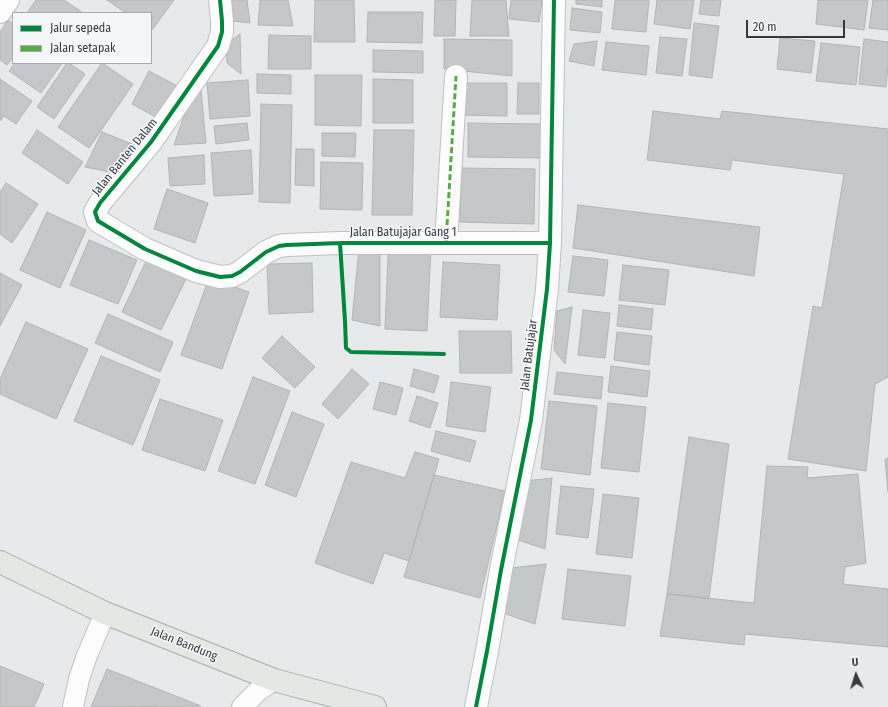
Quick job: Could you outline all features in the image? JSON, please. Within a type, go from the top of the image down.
[{"type":"main road","name":"Jalan Bandung","points":[[0,562],[105,613],[274,680],[375,707]]},
{"type":"street","points":[[0,12],[8,0]]},
{"type":"street","name":"Jalan Banten Dalam","points":[[220,0],[222,32],[218,46],[151,142],[100,203],[96,212],[98,221],[145,249],[196,271],[220,278],[232,276],[240,272],[266,252],[279,246],[340,243]]},
{"type":"street","name":"Jalan Batujajar","points":[[476,707],[501,570],[531,420],[547,289],[550,243],[554,0]]},
{"type":"street","points":[[446,243],[456,76]]},
{"type":"street","name":"Jalan Batujajar Gang 1","points":[[340,243],[550,243]]},
{"type":"lane","points":[[73,707],[79,679],[86,658],[105,613]]},
{"type":"lane","points":[[242,707],[258,691],[274,680]]},
{"type":"building","points":[[36,0],[64,0],[82,12],[28,12]]},
{"type":"building","points":[[107,0],[174,0],[152,30],[152,12],[125,12]]},
{"type":"building","points":[[222,0],[247,0],[250,23],[233,21]]},
{"type":"building","points":[[260,0],[288,0],[293,26],[258,25]]},
{"type":"building","points":[[315,0],[354,0],[355,42],[314,42]]},
{"type":"building","points":[[435,0],[456,0],[455,36],[434,36]]},
{"type":"building","points":[[472,0],[506,0],[509,36],[470,36]]},
{"type":"building","points":[[511,0],[542,0],[539,22],[509,19]]},
{"type":"building","points":[[576,0],[602,0],[602,7],[576,4]]},
{"type":"building","points":[[615,0],[649,0],[646,32],[612,29]]},
{"type":"building","points":[[657,0],[694,0],[690,29],[654,24]]},
{"type":"building","points":[[701,0],[721,0],[719,16],[699,14]]},
{"type":"building","points":[[818,0],[868,0],[864,30],[816,24]]},
{"type":"building","points":[[873,0],[888,0],[888,30],[869,28]]},
{"type":"building","points":[[572,8],[602,12],[600,33],[570,30]]},
{"type":"building","points":[[368,12],[423,12],[422,43],[367,42]]},
{"type":"building","points":[[8,20],[12,23],[12,58],[7,65],[0,60],[0,32]]},
{"type":"building","points":[[694,23],[719,26],[712,78],[689,75]]},
{"type":"building","points":[[240,34],[241,74],[227,63],[226,44]]},
{"type":"building","points":[[269,35],[311,36],[311,69],[268,69]]},
{"type":"building","points":[[660,37],[687,39],[682,76],[656,73]]},
{"type":"building","points":[[780,38],[815,41],[811,73],[777,69]]},
{"type":"building","points":[[444,39],[512,40],[512,76],[444,69]]},
{"type":"building","points":[[864,39],[888,42],[886,87],[859,84]]},
{"type":"building","points":[[597,41],[594,66],[569,61],[574,44]]},
{"type":"building","points":[[606,42],[649,46],[646,75],[602,70]]},
{"type":"building","points":[[821,43],[860,47],[856,85],[816,81]]},
{"type":"building","points":[[373,50],[423,51],[423,73],[373,72]]},
{"type":"building","points":[[14,64],[61,64],[41,93],[9,71]]},
{"type":"building","points":[[66,64],[70,64],[85,74],[54,119],[37,107]]},
{"type":"building","points":[[101,64],[133,84],[89,148],[58,127]]},
{"type":"building","points":[[149,71],[183,89],[165,122],[132,104]]},
{"type":"building","points":[[257,74],[291,75],[291,94],[257,93]]},
{"type":"building","points":[[315,75],[362,75],[361,126],[315,125]]},
{"type":"building","points":[[0,79],[32,101],[16,124],[4,116],[0,121]]},
{"type":"building","points":[[373,79],[413,80],[413,123],[373,123]]},
{"type":"building","points":[[248,80],[250,116],[210,119],[207,83]]},
{"type":"building","points":[[460,83],[507,83],[507,116],[459,115]]},
{"type":"building","points":[[518,83],[539,83],[539,114],[517,114]]},
{"type":"building","points":[[201,90],[206,143],[174,145],[188,104]]},
{"type":"building","points":[[261,104],[292,105],[290,203],[259,202]]},
{"type":"building","points":[[653,111],[720,119],[722,111],[888,129],[888,377],[875,384],[866,471],[788,459],[813,306],[822,308],[844,174],[732,160],[730,170],[647,160]]},
{"type":"building","points":[[247,123],[249,140],[216,144],[214,126]]},
{"type":"building","points":[[468,123],[541,124],[541,158],[468,157]]},
{"type":"building","points":[[37,130],[83,162],[68,184],[22,153]]},
{"type":"building","points":[[374,130],[414,130],[412,215],[372,215]]},
{"type":"building","points":[[102,132],[132,144],[110,172],[85,167]]},
{"type":"building","points":[[322,133],[356,133],[355,157],[322,156]]},
{"type":"building","points":[[296,149],[314,149],[314,186],[295,185]]},
{"type":"building","points":[[251,150],[253,194],[214,196],[211,153]]},
{"type":"building","points":[[204,155],[205,184],[170,186],[168,158]]},
{"type":"building","points":[[321,162],[363,163],[362,210],[320,209]]},
{"type":"building","points":[[461,168],[535,169],[534,224],[460,222]]},
{"type":"building","points":[[6,183],[38,204],[12,243],[0,234],[0,192]]},
{"type":"building","points":[[167,189],[208,203],[195,243],[154,229]]},
{"type":"building","points":[[578,205],[760,227],[754,276],[573,248]]},
{"type":"building","points":[[47,212],[86,230],[60,288],[20,270]]},
{"type":"building","points":[[89,240],[137,260],[118,304],[70,285]]},
{"type":"building","points":[[431,248],[427,331],[385,329],[388,255]]},
{"type":"building","points":[[359,249],[380,250],[380,326],[352,320]]},
{"type":"building","points":[[573,256],[608,260],[604,296],[568,292]]},
{"type":"building","points":[[148,257],[188,275],[161,330],[122,312]]},
{"type":"building","points":[[443,262],[500,265],[497,320],[440,317]]},
{"type":"building","points":[[312,263],[313,312],[269,314],[267,264]]},
{"type":"building","points":[[623,265],[669,270],[665,305],[619,300]]},
{"type":"building","points":[[0,273],[22,285],[0,326]]},
{"type":"building","points":[[209,278],[249,292],[222,369],[181,355]]},
{"type":"building","points":[[619,305],[653,309],[651,330],[617,326]]},
{"type":"building","points":[[572,307],[565,364],[554,350],[557,311]]},
{"type":"building","points":[[583,310],[610,313],[605,358],[578,355]]},
{"type":"building","points":[[108,314],[173,342],[160,372],[95,343]]},
{"type":"building","points":[[26,322],[88,349],[56,419],[0,394],[0,379]]},
{"type":"building","points":[[459,331],[511,331],[512,373],[460,373]]},
{"type":"building","points":[[617,332],[652,336],[649,365],[614,360]]},
{"type":"building","points":[[282,336],[315,367],[295,388],[262,358]]},
{"type":"building","points":[[101,356],[160,380],[133,445],[74,421]]},
{"type":"building","points":[[611,366],[650,371],[647,397],[608,392]]},
{"type":"building","points":[[352,369],[369,384],[338,419],[322,404]]},
{"type":"building","points":[[414,369],[439,376],[434,393],[410,386]]},
{"type":"building","points":[[557,372],[603,377],[601,399],[554,394]]},
{"type":"building","points":[[253,377],[290,391],[255,484],[218,471]]},
{"type":"building","points":[[380,382],[403,388],[396,415],[373,409]]},
{"type":"building","points":[[451,382],[491,387],[485,432],[446,426]]},
{"type":"building","points":[[417,396],[438,403],[430,428],[409,421]]},
{"type":"building","points":[[160,399],[223,420],[205,471],[142,450]]},
{"type":"building","points":[[549,401],[597,406],[590,475],[541,469]]},
{"type":"building","points":[[608,403],[646,407],[639,472],[601,468]]},
{"type":"building","points":[[292,412],[324,424],[296,497],[265,485]]},
{"type":"building","points":[[436,431],[476,441],[470,462],[431,451]]},
{"type":"building","points":[[689,437],[729,444],[709,598],[667,594]]},
{"type":"building","points":[[415,452],[439,459],[409,561],[384,553],[373,584],[315,563],[351,462],[405,478]]},
{"type":"building","points":[[888,458],[888,492],[885,459]]},
{"type":"building","points":[[767,466],[808,467],[807,478],[858,474],[866,563],[845,567],[843,584],[888,589],[888,647],[745,634],[744,645],[660,636],[667,594],[754,603]]},
{"type":"building","points":[[434,475],[505,491],[480,598],[404,577]]},
{"type":"building","points":[[552,478],[545,549],[518,540],[525,481]]},
{"type":"building","points":[[561,486],[594,489],[588,538],[556,534]]},
{"type":"building","points":[[603,494],[639,498],[632,558],[596,554]]},
{"type":"building","points":[[546,564],[535,624],[500,612],[510,568]]},
{"type":"building","points":[[568,569],[631,576],[625,626],[562,619]]},
{"type":"building","points":[[0,666],[44,684],[34,707],[0,707]]},
{"type":"building","points":[[107,669],[201,706],[91,707]]},
{"type":"marked path","points":[[446,243],[456,76]]},
{"type":"cycle path","points":[[220,0],[222,32],[218,46],[151,142],[100,203],[95,212],[98,221],[145,249],[196,271],[220,277],[232,276],[240,272],[266,252],[279,246],[287,245],[340,243],[550,243]]},
{"type":"cycle path","points":[[476,707],[501,570],[531,420],[547,289],[550,243],[554,0]]},
{"type":"cycle path","points":[[340,243],[346,348],[351,352],[444,354]]}]
